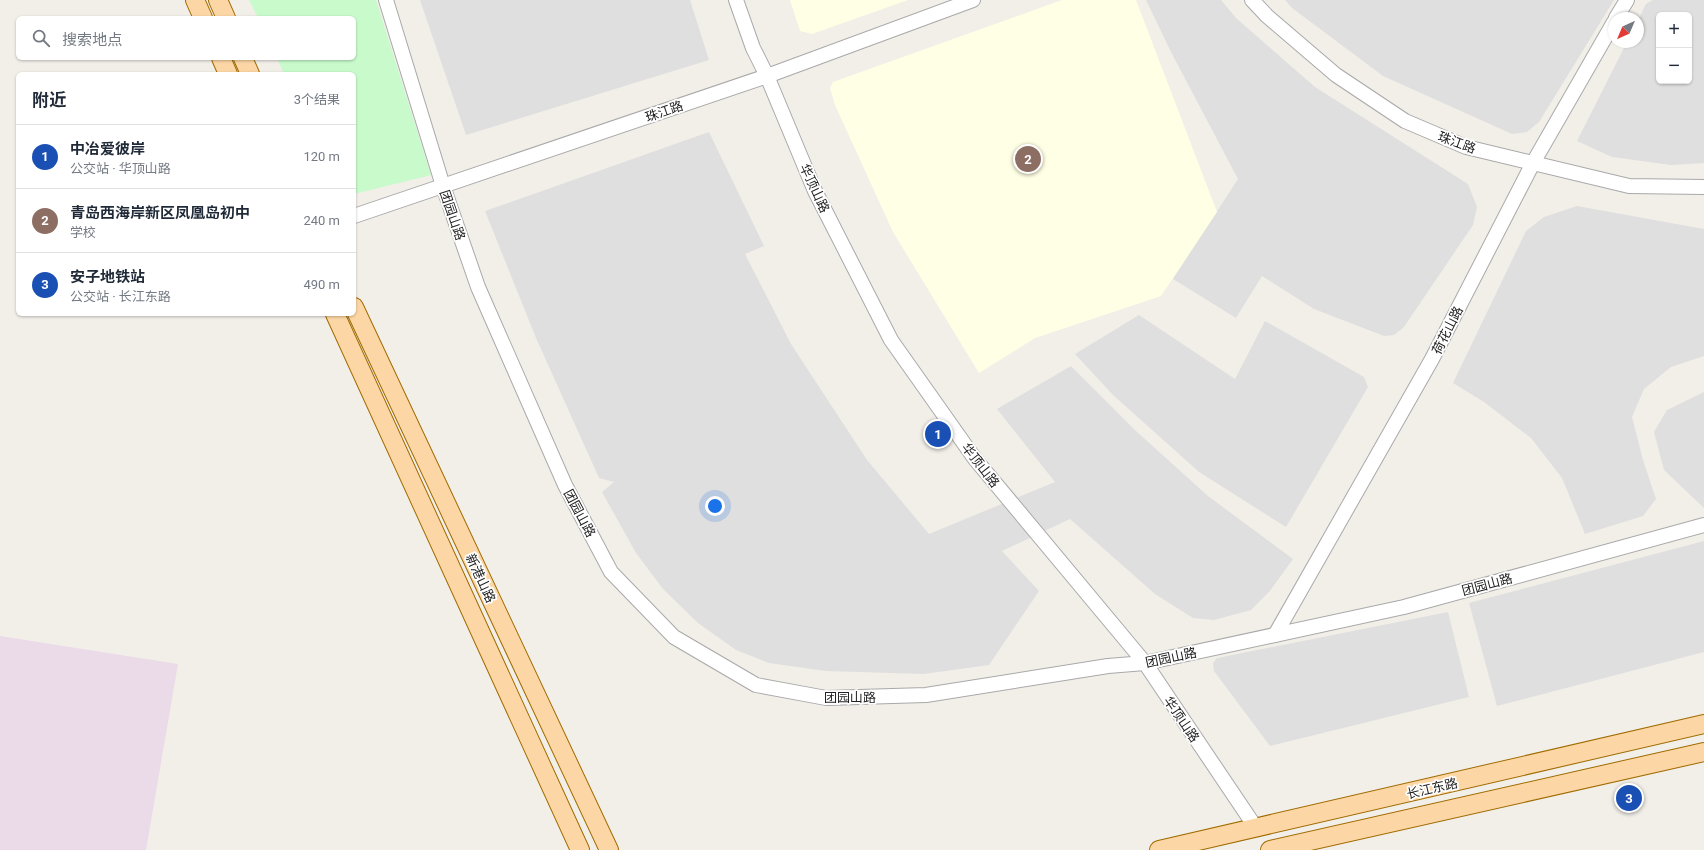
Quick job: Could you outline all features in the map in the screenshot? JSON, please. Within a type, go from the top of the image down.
[{"type":"main road","points":[[195,0],[202,16]]},
{"type":"main road","points":[[218,0],[225,16]]},
{"type":"main road","points":[[222,60],[227,72]]},
{"type":"main road","points":[[244,60],[249,72]]},
{"type":"main road","name":"新港山路","points":[[356,311],[609,847]]},
{"type":"main road","name":"新港山路","points":[[335,316],[577,847]]},
{"type":"main road","name":"长江东路","points":[[1159,850],[1704,724]]},
{"type":"main road","name":"长江东路","points":[[1270,850],[1704,752]]},
{"type":"street","name":"团园山路","points":[[386,0],[443,186],[478,287],[565,485],[611,572],[674,637],[756,685],[826,698],[926,695],[1108,666],[1144,663],[1404,607],[1704,525]]},
{"type":"street","name":"华顶山路","points":[[736,0],[753,48],[767,76],[815,192],[891,340],[975,459],[1144,663],[1256,828]]},
{"type":"street","name":"珠江路","points":[[356,215],[767,76],[973,0]]},
{"type":"street","name":"珠江路","points":[[1252,0],[1267,16],[1336,75],[1405,122],[1466,147],[1629,186],[1704,187]]},
{"type":"street","points":[[1620,12],[1627,0]]},
{"type":"street","name":"荷花山路","points":[[1275,635],[1432,359],[1533,163],[1608,32]]},
{"type":"shaded area","points":[[420,0],[690,0],[709,60],[466,135]]},
{"type":"shaded area","points":[[790,0],[908,0],[812,34],[800,31]]},
{"type":"shaded area","points":[[1062,0],[1136,0],[1217,212],[1161,296],[1035,338],[979,373],[893,232],[835,105],[830,88],[833,82]]},
{"type":"shaded area","points":[[1146,0],[1221,0],[1236,18],[1315,87],[1468,184],[1477,207],[1473,225],[1404,327],[1394,335],[1384,336],[1314,309],[1262,276],[1236,318],[1173,279],[1238,179],[1171,52]]},
{"type":"shaded area","points":[[1285,0],[1614,0],[1539,122],[1527,132],[1512,134],[1383,76],[1292,8]]},
{"type":"shaded area","points":[[1653,0],[1704,0],[1704,163],[1671,165],[1612,157],[1577,141],[1624,48],[1644,48],[1644,12],[1642,12],[1646,4]]},
{"type":"shaded area","points":[[709,132],[764,246],[745,254],[791,344],[867,460],[929,534],[1055,482],[997,409],[1071,366],[1136,431],[1208,496],[1293,559],[1269,592],[1251,610],[1214,620],[1193,618],[1155,594],[1070,519],[1002,551],[1039,591],[989,665],[924,674],[826,671],[769,663],[736,650],[698,623],[663,589],[636,553],[602,492],[614,482],[599,478],[536,338],[485,211]]},
{"type":"shaded area","points":[[1577,206],[1704,229],[1704,356],[1671,367],[1644,389],[1632,417],[1643,460],[1656,499],[1643,516],[1585,534],[1562,478],[1531,438],[1484,402],[1453,383],[1526,231],[1544,217]]},
{"type":"shaded area","points":[[1139,315],[1235,379],[1265,321],[1364,377],[1368,387],[1286,527],[1199,472],[1113,395],[1075,354]]},
{"type":"shaded area","points":[[1704,392],[1704,508],[1664,470],[1654,432],[1667,410]]},
{"type":"shaded area","points":[[1704,541],[1704,652],[1497,706],[1469,603]]},
{"type":"shaded area","points":[[1448,612],[1469,697],[1270,746],[1214,671],[1213,663],[1217,658]]},
{"type":"shaded area","points":[[0,636],[178,664],[146,850],[0,850]]},
{"type":"green space","points":[[249,0],[376,0],[431,175],[356,194],[356,72],[283,72],[278,60],[356,60],[356,16],[257,16]]},
{"type":"place","name":"青岛西海岸新区凤凰岛初中","points":[[1028,159]]},
{"type":"place","name":"中冶爱彼岸","points":[[938,434]]},
{"type":"place","name":"安子地铁站","points":[[1629,798]]}]
